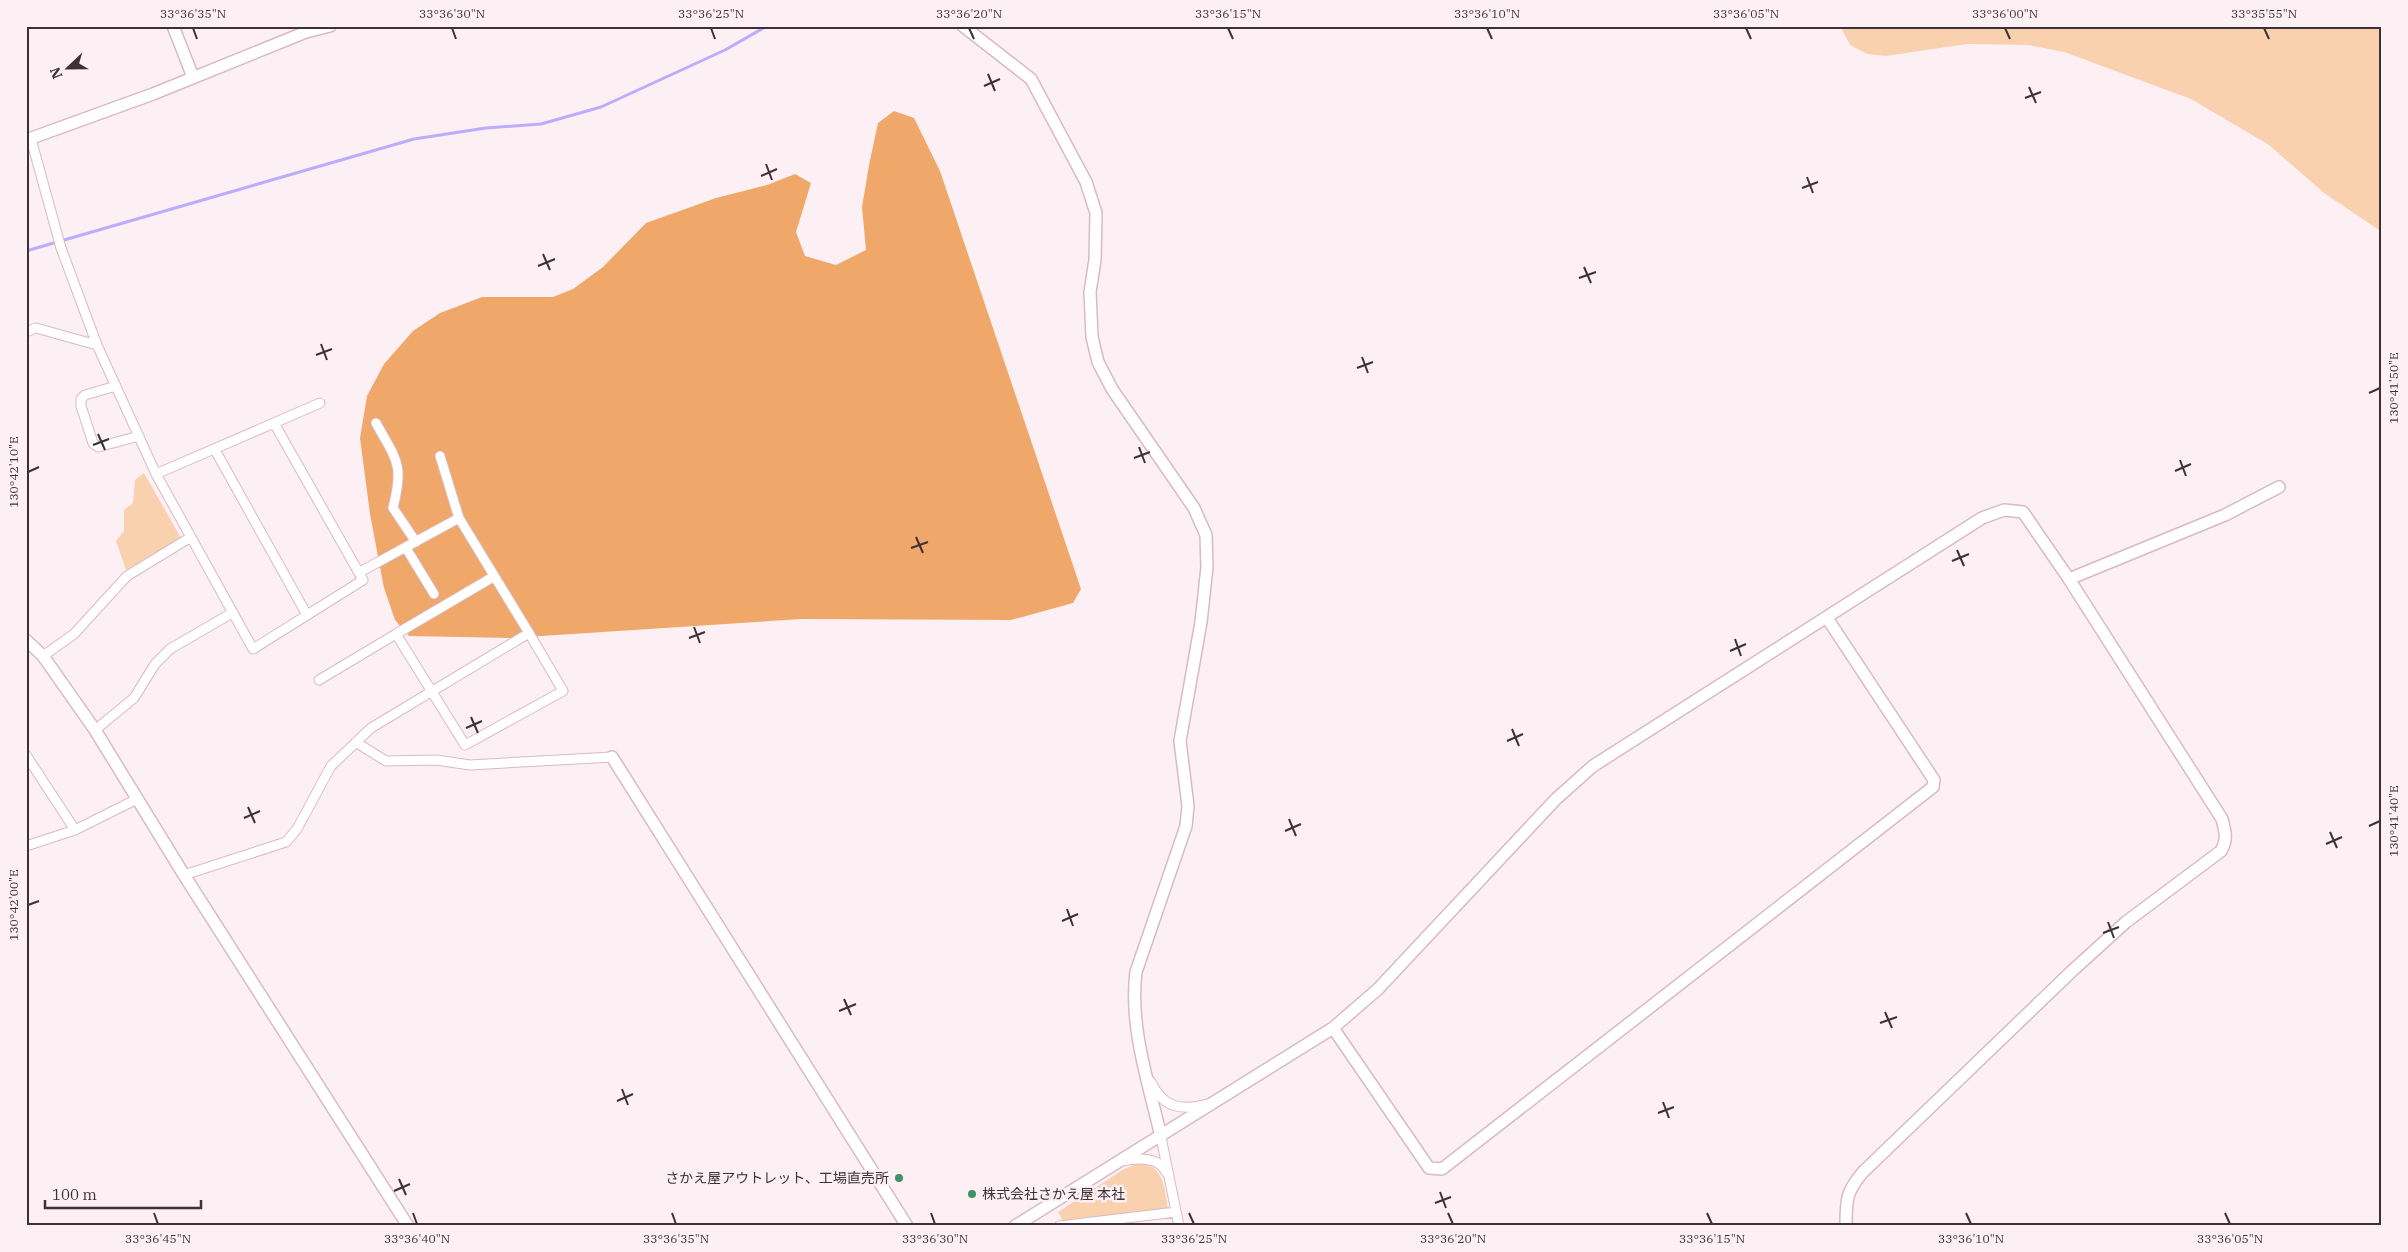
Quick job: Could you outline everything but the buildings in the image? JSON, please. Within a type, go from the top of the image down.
[{"type":"street","points":[[173,26],[193,77]]},
{"type":"street","points":[[274,423],[363,580],[253,649],[156,474],[97,345],[61,248],[28,139],[306,32],[330,26]]},
{"type":"street","points":[[963,26],[1031,79],[1086,182],[1096,213],[1095,260],[1090,292],[1092,337],[1098,362],[1112,389],[1194,508],[1206,535],[1207,567],[1201,622],[1180,741],[1188,806],[1186,826],[1136,972],[1133,991],[1134,1012],[1179,1226]]},
{"type":"street","points":[[26,332],[36,328],[97,345]]},
{"type":"street","points":[[116,386],[85,395],[81,399],[80,406],[93,443],[98,446],[139,436]]},
{"type":"street","points":[[156,474],[320,403]]},
{"type":"street","points":[[376,423],[397,460],[400,480],[392,508],[416,542]]},
{"type":"street","points":[[215,450],[307,615]]},
{"type":"street","points":[[396,634],[465,745],[563,692],[459,518],[440,456]]},
{"type":"street","points":[[2069,579],[2225,515],[2279,487]]},
{"type":"street","points":[[1015,1226],[1161,1137],[1333,1028],[1378,989],[1556,799],[1593,766],[1662,720],[1827,618],[1982,518],[2004,510],[2023,512],[2069,579],[2222,819],[2226,833],[2225,844],[2221,851],[2126,922],[1863,1172],[1850,1187],[1846,1203],[1846,1226]]},
{"type":"street","points":[[360,572],[459,518]]},
{"type":"street","points":[[43,656],[74,634],[127,576],[191,537]]},
{"type":"street","points":[[406,548],[434,594]]},
{"type":"street","points":[[318,680],[493,577]]},
{"type":"street","points":[[95,730],[134,698],[155,664],[170,649],[232,613]]},
{"type":"street","points":[[1333,1028],[1429,1168],[1442,1169],[1933,787],[1934,780],[1827,618]]},
{"type":"street","points":[[184,875],[286,842],[297,829],[331,766],[371,728],[529,633]]},
{"type":"street","points":[[26,640],[43,656],[95,730],[184,875],[408,1226]]},
{"type":"street","points":[[357,743],[386,761],[436,760],[470,765],[612,757],[907,1226]]},
{"type":"street","points":[[26,755],[74,830]]},
{"type":"street","points":[[26,846],[74,830],[137,799]]},
{"type":"street","points":[[1147,1072],[1156,1092],[1167,1103],[1192,1107],[1215,1102]]},
{"type":"street","points":[[1120,1162],[1141,1158],[1151,1160],[1164,1168],[1169,1177]]},
{"type":"street","points":[[1059,1226],[1176,1212]]},
{"type":"shaded area","points":[[1840,26],[2382,26],[2382,232],[2324,193],[2269,145],[2191,99],[2064,52],[2028,45],[1967,44],[1886,56],[1867,54],[1850,45]]},
{"type":"shaded area","points":[[894,111],[914,118],[940,171],[1081,589],[1073,603],[1011,620],[801,619],[511,638],[409,636],[395,620],[384,588],[370,514],[360,438],[367,396],[384,364],[413,331],[440,313],[482,297],[553,297],[573,289],[603,267],[646,223],[716,198],[767,185],[795,174],[811,183],[796,232],[805,256],[836,265],[866,250],[862,207],[869,165],[878,123]]},
{"type":"shaded area","points":[[144,473],[181,538],[126,570],[116,541],[124,531],[124,510],[133,503],[135,480]]},
{"type":"shaded area","points":[[1136,1164],[1145,1164],[1152,1167],[1161,1177],[1168,1208],[1063,1221],[1058,1212],[1124,1169]]},
{"type":"waterway","points":[[26,251],[414,139],[486,128],[541,124],[601,107],[725,50],[767,26]]},
{"type":"place","name":"さかえ屋アウトレット、工場直売所","points":[[899,1178]]},
{"type":"place","name":"株式会社さかえ屋 本社","points":[[972,1194]]}]
